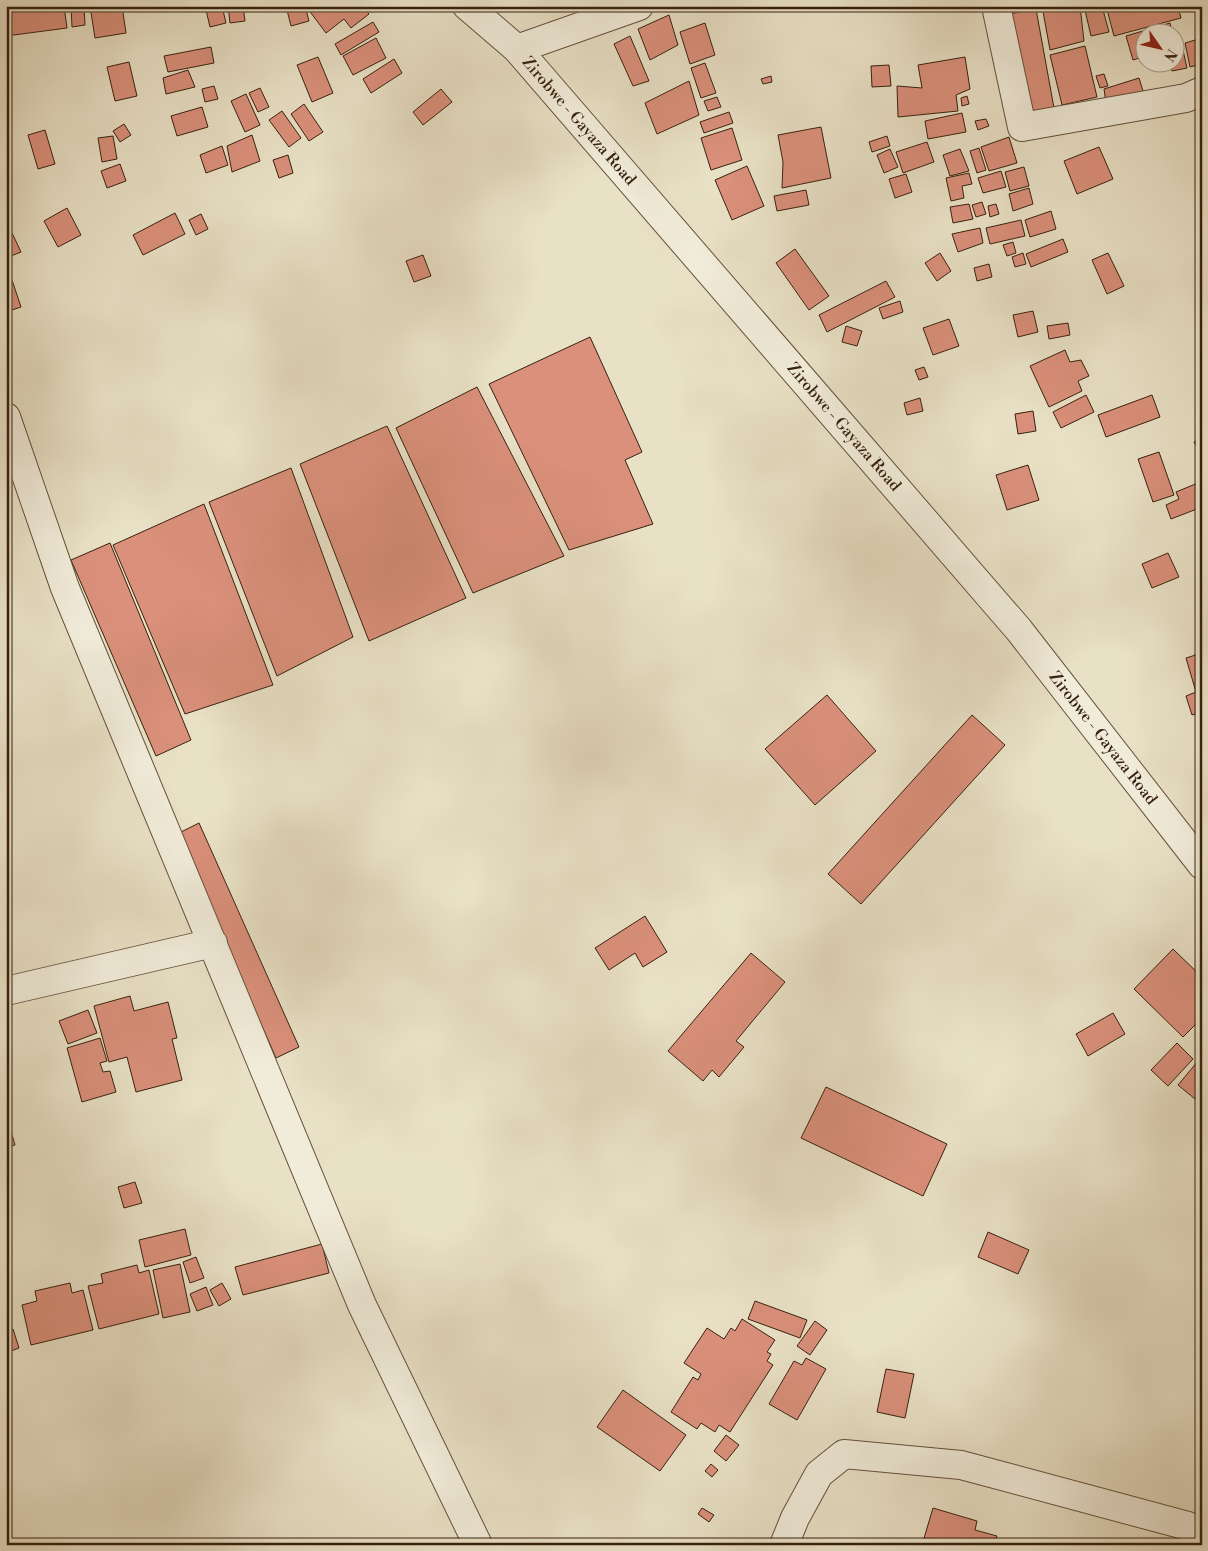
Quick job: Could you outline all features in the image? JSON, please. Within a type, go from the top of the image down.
[{"type":"street","name":"Zirobwe - Gayaza Road","points":[[467,6],[517,49],[1019,630],[1201,863]]},
{"type":"street","points":[[517,49],[639,6]]},
{"type":"street","points":[[996,6],[1022,127],[1186,98],[1202,91]]},
{"type":"street","points":[[6,417],[65,588],[362,1305],[478,1545]]},
{"type":"street","points":[[6,991],[212,943]]},
{"type":"street","points":[[784,1545],[795,1518],[819,1474],[844,1454],[961,1465],[1188,1526]]},
{"type":"building","points":[[6,6],[64,6],[67,28],[6,36]]},
{"type":"building","points":[[71,6],[84,6],[85,25],[72,27]]},
{"type":"building","points":[[90,6],[122,6],[126,33],[95,38]]},
{"type":"building","points":[[205,6],[222,6],[226,23],[210,27]]},
{"type":"building","points":[[228,6],[243,6],[245,21],[230,23]]},
{"type":"building","points":[[286,6],[305,6],[309,21],[291,26]]},
{"type":"building","points":[[312,6],[363,6],[369,14],[351,28],[344,19],[326,33],[308,9]]},
{"type":"building","points":[[1042,6],[1080,6],[1084,41],[1050,50]]},
{"type":"building","points":[[1084,6],[1102,6],[1109,32],[1091,36]]},
{"type":"building","points":[[1106,6],[1178,6],[1181,18],[1166,22],[1136,22],[1136,30],[1114,36]]},
{"type":"building","points":[[1036,9],[1054,108],[1027,112],[1009,14]]},
{"type":"building","points":[[669,15],[678,45],[650,60],[638,29]]},
{"type":"building","points":[[373,22],[379,32],[341,55],[335,44]]},
{"type":"building","points":[[705,23],[715,55],[690,64],[680,32]]},
{"type":"building","points":[[1136,33],[1136,59],[1133,60],[1126,36]]},
{"type":"building","points":[[630,36],[649,81],[633,86],[614,44]]},
{"type":"building","points":[[376,38],[386,58],[353,75],[343,56]]},
{"type":"building","points":[[1202,38],[1202,64],[1190,67],[1186,43]]},
{"type":"building","points":[[1085,46],[1097,97],[1062,105],[1050,55]]},
{"type":"building","points":[[211,47],[214,63],[168,72],[164,56]]},
{"type":"building","points":[[318,57],[333,93],[312,102],[297,65]]},
{"type":"building","points":[[965,57],[970,89],[956,95],[958,111],[898,117],[897,86],[922,88],[918,65]]},
{"type":"building","points":[[394,59],[402,73],[371,93],[363,79]]},
{"type":"building","points":[[129,62],[137,96],[115,101],[107,67]]},
{"type":"building","points":[[705,63],[716,93],[701,98],[691,68]]},
{"type":"building","points":[[889,65],[891,86],[872,87],[871,66]]},
{"type":"building","points":[[188,70],[195,87],[166,94],[163,78]]},
{"type":"building","points":[[1104,74],[1108,86],[1100,88],[1096,76]]},
{"type":"building","points":[[771,76],[772,82],[763,84],[761,79]]},
{"type":"building","points":[[1139,78],[1143,91],[1106,103],[1104,89]]},
{"type":"building","points":[[689,81],[699,115],[657,134],[645,103]]},
{"type":"building","points":[[214,86],[218,99],[205,102],[202,89]]},
{"type":"building","points":[[260,88],[269,107],[258,112],[249,93]]},
{"type":"building","points":[[441,89],[452,102],[423,125],[413,112]]},
{"type":"building","points":[[246,94],[260,125],[245,132],[231,101]]},
{"type":"building","points":[[967,96],[969,104],[962,106],[961,98]]},
{"type":"building","points":[[717,97],[721,107],[708,111],[704,101]]},
{"type":"building","points":[[304,104],[323,132],[309,141],[291,114]]},
{"type":"building","points":[[202,107],[208,127],[177,136],[171,116]]},
{"type":"building","points":[[282,111],[301,138],[289,147],[269,120]]},
{"type":"building","points":[[729,112],[733,123],[704,133],[700,122]]},
{"type":"building","points":[[962,113],[966,132],[928,139],[925,121]]},
{"type":"building","points":[[986,119],[989,126],[978,130],[975,121]]},
{"type":"building","points":[[124,124],[131,135],[120,142],[113,131]]},
{"type":"building","points":[[821,127],[831,178],[782,188],[783,162],[778,135]]},
{"type":"building","points":[[732,128],[742,160],[711,170],[701,138]]},
{"type":"building","points":[[45,130],[55,164],[38,169],[28,135]]},
{"type":"building","points":[[252,135],[260,161],[232,172],[227,146]]},
{"type":"building","points":[[113,136],[117,159],[102,162],[98,138]]},
{"type":"building","points":[[887,136],[890,146],[872,152],[869,142]]},
{"type":"building","points":[[1009,137],[1017,163],[989,171],[981,147]]},
{"type":"building","points":[[927,142],[934,162],[903,173],[896,152]]},
{"type":"building","points":[[222,146],[228,165],[206,173],[200,155]]},
{"type":"building","points":[[1099,147],[1113,179],[1077,194],[1064,161]]},
{"type":"building","points":[[979,148],[986,170],[977,173],[970,151]]},
{"type":"building","points":[[890,149],[898,167],[884,173],[877,155]]},
{"type":"building","points":[[960,149],[969,171],[950,176],[943,155]]},
{"type":"building","points":[[288,155],[293,173],[279,178],[273,160]]},
{"type":"building","points":[[120,164],[126,181],[107,188],[101,171]]},
{"type":"building","points":[[747,166],[764,206],[732,220],[715,180]]},
{"type":"building","points":[[1024,167],[1029,186],[1010,191],[1005,172]]},
{"type":"building","points":[[1001,171],[1006,187],[983,193],[978,178]]},
{"type":"building","points":[[969,173],[972,184],[962,186],[964,198],[951,201],[946,178]]},
{"type":"building","points":[[906,174],[912,192],[895,198],[889,179]]},
{"type":"building","points":[[1029,188],[1033,204],[1013,211],[1009,194]]},
{"type":"building","points":[[806,190],[809,205],[777,211],[774,196]]},
{"type":"building","points":[[982,202],[986,214],[976,217],[972,205]]},
{"type":"building","points":[[969,204],[973,219],[953,223],[950,207]]},
{"type":"building","points":[[996,204],[999,214],[990,217],[988,206]]},
{"type":"building","points":[[67,208],[81,235],[58,247],[44,221]]},
{"type":"building","points":[[1051,211],[1056,229],[1030,237],[1025,220]]},
{"type":"building","points":[[175,213],[185,234],[143,255],[133,235]]},
{"type":"building","points":[[201,214],[208,229],[196,235],[189,220]]},
{"type":"building","points":[[6,220],[21,252],[6,258]]},
{"type":"building","points":[[1021,220],[1025,236],[990,244],[986,228]]},
{"type":"building","points":[[980,228],[983,243],[958,252],[952,234]]},
{"type":"building","points":[[1063,239],[1068,252],[1031,267],[1026,254]]},
{"type":"building","points":[[1013,242],[1016,253],[1007,256],[1003,245]]},
{"type":"building","points":[[795,249],[829,296],[809,310],[776,263]]},
{"type":"building","points":[[940,253],[951,271],[937,281],[925,263]]},
{"type":"building","points":[[1023,253],[1026,264],[1015,267],[1012,257]]},
{"type":"building","points":[[1108,253],[1124,286],[1107,294],[1092,260]]},
{"type":"building","points":[[423,255],[431,276],[414,282],[406,261]]},
{"type":"building","points":[[989,264],[992,277],[977,281],[974,268]]},
{"type":"building","points":[[9,271],[21,307],[6,312],[6,272]]},
{"type":"building","points":[[886,281],[895,297],[827,332],[819,315]]},
{"type":"building","points":[[900,301],[903,312],[883,319],[879,308]]},
{"type":"building","points":[[1033,311],[1038,332],[1018,337],[1013,315]]},
{"type":"building","points":[[949,319],[959,346],[933,355],[923,328]]},
{"type":"building","points":[[1068,323],[1070,335],[1049,339],[1047,326]]},
{"type":"building","points":[[846,326],[862,331],[857,346],[842,342]]},
{"type":"building","points":[[590,337],[642,452],[625,460],[653,524],[569,550],[489,384]]},
{"type":"building","points":[[1065,350],[1070,362],[1081,360],[1089,376],[1078,381],[1082,391],[1049,407],[1030,366]]},
{"type":"building","points":[[924,367],[928,377],[919,380],[915,370]]},
{"type":"building","points":[[477,387],[564,556],[473,593],[396,428]]},
{"type":"building","points":[[1086,395],[1094,412],[1061,428],[1053,412]]},
{"type":"building","points":[[1152,395],[1160,417],[1106,437],[1098,415]]},
{"type":"building","points":[[920,398],[923,411],[907,415],[904,403]]},
{"type":"building","points":[[1033,411],[1036,431],[1018,434],[1015,414]]},
{"type":"building","points":[[387,426],[466,598],[369,641],[300,464]]},
{"type":"building","points":[[1202,438],[1202,449],[1199,450],[1194,442]]},
{"type":"building","points":[[1159,452],[1174,495],[1153,502],[1138,459]]},
{"type":"building","points":[[1028,465],[1039,500],[1007,510],[996,475]]},
{"type":"building","points":[[291,468],[353,637],[277,676],[209,502]]},
{"type":"building","points":[[1198,483],[1202,493],[1202,507],[1171,519],[1166,505],[1179,499],[1176,492]]},
{"type":"building","points":[[204,504],[273,685],[185,714],[113,545]]},
{"type":"building","points":[[110,543],[191,740],[156,756],[71,560]]},
{"type":"building","points":[[1168,553],[1179,577],[1152,588],[1142,564]]},
{"type":"building","points":[[1202,653],[1202,715],[1201,712],[1192,715],[1186,696],[1196,692],[1186,658]]},
{"type":"building","points":[[827,695],[876,751],[815,805],[765,749]]},
{"type":"building","points":[[972,715],[1005,745],[861,904],[828,874]]},
{"type":"building","points":[[199,823],[299,1047],[276,1058],[177,834]]},
{"type":"building","points":[[645,916],[667,952],[643,967],[635,953],[609,970],[595,948]]},
{"type":"building","points":[[1173,949],[1202,977],[1202,1018],[1183,1037],[1134,989]]},
{"type":"building","points":[[751,953],[785,982],[736,1041],[744,1047],[719,1077],[712,1070],[703,1081],[668,1051]]},
{"type":"building","points":[[130,996],[134,1011],[168,1002],[177,1038],[172,1039],[182,1080],[136,1092],[127,1057],[109,1062],[94,1006]]},
{"type":"building","points":[[88,1010],[97,1033],[68,1044],[59,1021]]},
{"type":"building","points":[[1113,1013],[1125,1034],[1088,1056],[1076,1034]]},
{"type":"building","points":[[100,1038],[107,1061],[100,1063],[103,1072],[110,1071],[116,1092],[82,1102],[67,1048]]},
{"type":"building","points":[[1177,1043],[1193,1059],[1168,1086],[1151,1070]]},
{"type":"building","points":[[1198,1061],[1202,1064],[1202,1090],[1195,1099],[1178,1085]]},
{"type":"building","points":[[826,1087],[947,1144],[923,1196],[801,1138]]},
{"type":"building","points":[[10,1128],[15,1145],[6,1147],[6,1130]]},
{"type":"building","points":[[135,1182],[142,1203],[124,1208],[118,1187]]},
{"type":"building","points":[[185,1229],[191,1255],[145,1267],[139,1240]]},
{"type":"building","points":[[988,1232],[1029,1250],[1018,1274],[978,1257]]},
{"type":"building","points":[[322,1244],[329,1273],[243,1295],[235,1267]]},
{"type":"building","points":[[196,1257],[204,1278],[190,1283],[183,1262]]},
{"type":"building","points":[[180,1264],[190,1312],[163,1318],[153,1270]]},
{"type":"building","points":[[137,1265],[139,1273],[149,1270],[159,1314],[99,1329],[88,1286],[103,1283],[101,1274]]},
{"type":"building","points":[[70,1283],[72,1293],[83,1290],[93,1330],[31,1345],[22,1305],[37,1301],[35,1291]]},
{"type":"building","points":[[222,1283],[231,1299],[219,1306],[210,1290]]},
{"type":"building","points":[[206,1287],[213,1305],[197,1311],[190,1294]]},
{"type":"building","points":[[755,1301],[807,1320],[800,1338],[748,1319]]},
{"type":"building","points":[[742,1319],[775,1340],[767,1352],[771,1354],[767,1361],[773,1365],[730,1432],[719,1425],[715,1432],[701,1423],[697,1429],[671,1412],[693,1377],[698,1380],[701,1374],[684,1363],[707,1328],[724,1339],[731,1328],[735,1331]]},
{"type":"building","points":[[815,1321],[827,1330],[810,1355],[797,1346]]},
{"type":"building","points":[[13,1329],[19,1348],[6,1353],[6,1331]]},
{"type":"building","points":[[806,1358],[826,1369],[797,1420],[769,1404],[794,1361],[802,1365]]},
{"type":"building","points":[[886,1369],[914,1374],[905,1418],[877,1412]]},
{"type":"building","points":[[623,1390],[686,1435],[660,1471],[597,1427]]},
{"type":"building","points":[[726,1435],[739,1445],[726,1461],[714,1451]]},
{"type":"building","points":[[711,1464],[718,1470],[712,1477],[705,1471]]},
{"type":"building","points":[[702,1508],[714,1515],[709,1522],[698,1514]]},
{"type":"building","points":[[933,1508],[977,1521],[975,1530],[997,1536],[995,1542],[1004,1545],[922,1545]]}]
